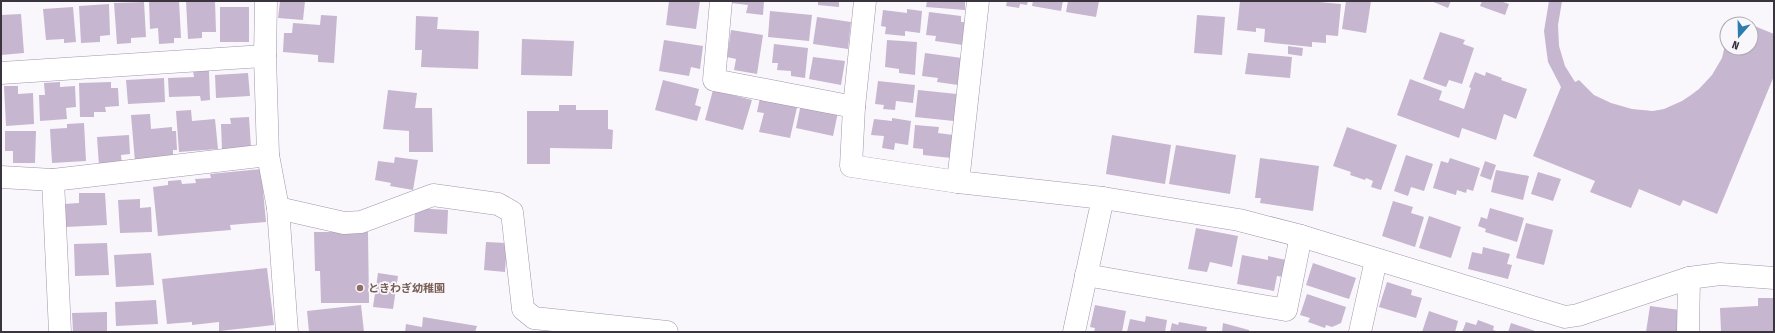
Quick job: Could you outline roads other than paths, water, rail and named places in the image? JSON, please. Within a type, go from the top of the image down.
[{"type":"street","points":[[266,1],[265,56],[268,155],[278,208],[287,332]]},
{"type":"street","points":[[721,1],[714,80],[854,107]]},
{"type":"street","points":[[865,1],[854,107],[851,166],[958,182],[1103,198],[1239,220],[1301,236],[1565,317],[1574,324],[1689,278],[1720,274],[1774,278]]},
{"type":"street","points":[[958,182],[978,1]]},
{"type":"street","points":[[1,72],[265,56]]},
{"type":"street","points":[[1,177],[53,180],[268,155]]},
{"type":"street","points":[[53,180],[60,332]]},
{"type":"street","points":[[278,208],[344,223],[360,222],[433,195],[498,204],[512,212],[523,309],[534,318],[667,332]]},
{"type":"street","points":[[1074,332],[1103,198]]},
{"type":"street","points":[[1086,275],[1286,310],[1301,236]]},
{"type":"street","points":[[1360,332],[1376,260]]},
{"type":"street","points":[[1688,332],[1689,278]]},
{"type":"place","name":"ときわぎ幼稚園","points":[[360,288]]}]
